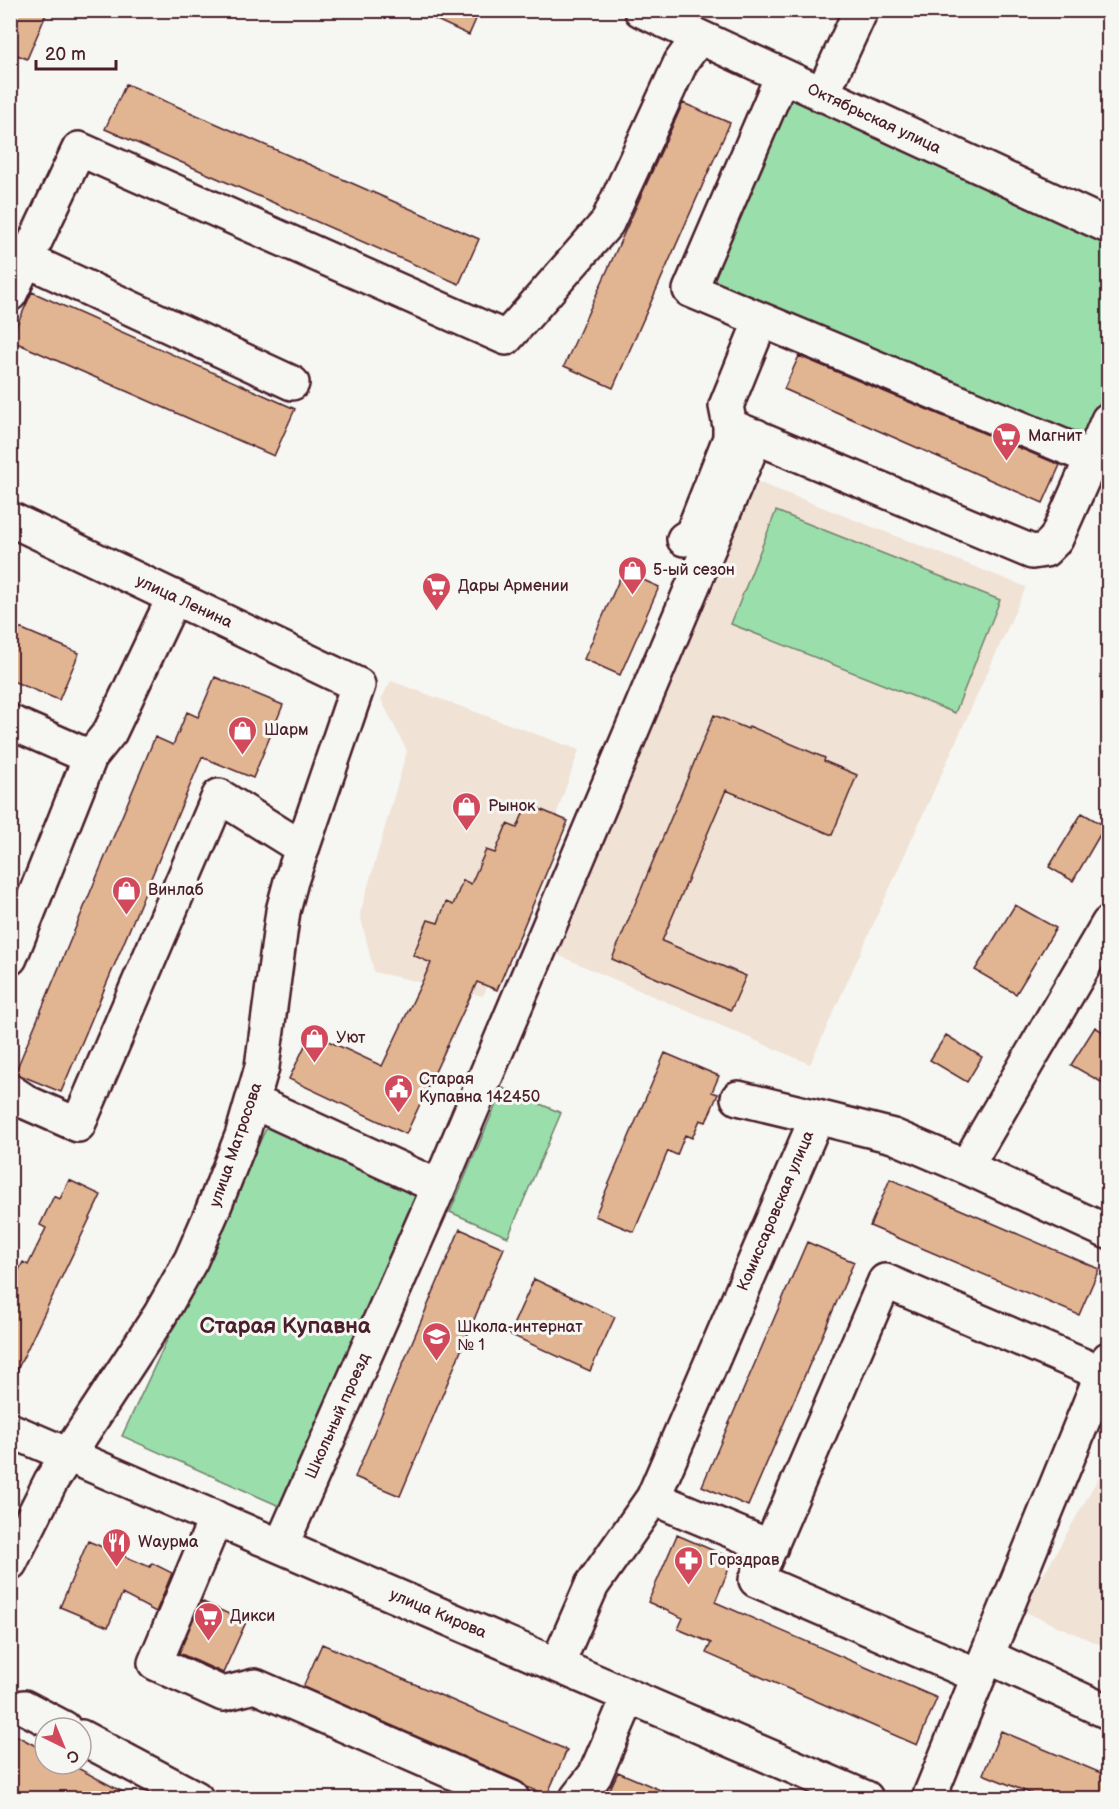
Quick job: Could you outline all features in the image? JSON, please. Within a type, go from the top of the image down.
[{"type":"street","name":"Октябрьская улица","points":[[641,10],[1108,226]]},
{"type":"street","points":[[822,95],[861,10]]},
{"type":"street","points":[[10,294],[79,149],[506,338],[607,224],[681,62],[699,37]]},
{"type":"street","points":[[782,76],[690,290],[1092,458]]},
{"type":"street","points":[[27,260],[292,383]]},
{"type":"street","points":[[761,320],[726,406],[743,431],[1032,552],[1045,550],[1056,539],[1108,420]]},
{"type":"street","points":[[684,539],[692,534],[730,438],[743,431]]},
{"type":"street","name":"Школьный проезд","points":[[281,1546],[439,1187],[743,431]]},
{"type":"street","name":"улица Ленина","points":[[10,519],[358,685]]},
{"type":"street","points":[[10,958],[90,757],[110,732],[174,597]]},
{"type":"street","name":"улица Матросова","points":[[10,1563],[51,1481],[160,1315],[190,1260],[217,1201],[254,1102],[269,1029],[283,911],[302,845],[358,685]]},
{"type":"street","points":[[10,722],[90,757]]},
{"type":"street","points":[[10,1091],[28,1103],[78,1125],[219,796],[291,841]]},
{"type":"street","points":[[966,1167],[1108,924]]},
{"type":"street","points":[[738,1098],[817,1118]]},
{"type":"street","points":[[254,1102],[439,1187]]},
{"type":"street","name":"Комиссаровская улица","points":[[557,1665],[592,1585],[652,1498],[817,1118],[893,1136],[1108,1232]]},
{"type":"street","points":[[929,1798],[983,1666],[1106,1367],[885,1281],[756,1580],[983,1666],[1108,1712]]},
{"type":"street","name":"улица Кирова","points":[[10,1430],[866,1798]]},
{"type":"street","points":[[652,1498],[771,1546]]},
{"type":"street","points":[[216,1518],[155,1664],[223,1694],[255,1686],[512,1798]]},
{"type":"street","points":[[577,1798],[595,1775],[629,1696]]},
{"type":"street","points":[[24,1707],[41,1716]]},
{"type":"street","points":[[93,1743],[196,1798]]},
{"type":"shaded area","points":[[745,477],[1026,587],[810,1064],[551,952]]},
{"type":"shaded area","name":"Рынок","points":[[391,681],[579,750],[522,912],[483,996],[374,972],[360,914],[407,751],[381,699]]},
{"type":"shaded area","points":[[1108,1461],[1108,1648],[1023,1611]]},
{"type":"green space","points":[[792,97],[1108,243],[1108,461],[710,288]]},
{"type":"green space","points":[[776,511],[1000,600],[955,713],[731,624]]},
{"type":"green space","points":[[503,1088],[561,1113],[508,1237],[450,1212]]},
{"type":"green space","points":[[272,1116],[424,1189],[284,1508],[122,1436]]},
{"type":"building","points":[[10,10],[48,10],[27,59],[10,52]]},
{"type":"building","points":[[415,10],[480,10],[469,35]]},
{"type":"building","points":[[126,84],[479,239],[459,284],[105,129]]},
{"type":"building","points":[[683,103],[730,123],[613,388],[564,366]]},
{"type":"building","points":[[32,292],[295,409],[274,456],[10,340]]},
{"type":"building","points":[[799,356],[1060,465],[1043,503],[784,389]]},
{"type":"building","points":[[623,571],[659,587],[620,675],[584,659]]},
{"type":"building","points":[[10,624],[79,653],[59,700],[10,680]]},
{"type":"building","points":[[215,677],[283,705],[253,778],[202,757],[61,1092],[15,1073],[155,737],[173,745],[187,712],[198,717]]},
{"type":"building","points":[[714,715],[748,729],[749,726],[825,758],[824,761],[857,775],[832,835],[726,790],[662,941],[746,976],[731,1010],[612,959]]},
{"type":"building","points":[[527,804],[568,821],[497,990],[477,982],[406,1134],[289,1079],[311,1033],[382,1066],[431,963],[413,955],[428,920],[438,923],[446,902],[453,905],[463,880],[471,884],[486,850],[495,853],[507,824],[517,828]]},
{"type":"building","points":[[1082,813],[1105,826],[1073,881],[1049,867]]},
{"type":"building","points":[[1015,905],[1056,928],[1016,994],[975,970]]},
{"type":"building","points":[[1095,1027],[1108,1035],[1108,1086],[1071,1065]]},
{"type":"building","points":[[946,1035],[982,1057],[967,1082],[930,1060]]},
{"type":"building","points":[[665,1053],[719,1076],[712,1092],[718,1094],[706,1122],[700,1120],[692,1138],[685,1135],[677,1155],[668,1151],[634,1232],[595,1216]]},
{"type":"building","points":[[890,1179],[1099,1269],[1079,1315],[870,1226]]},
{"type":"building","points":[[69,1180],[101,1195],[10,1385],[10,1288],[23,1262],[28,1265],[46,1228],[40,1225],[54,1196],[60,1199]]},
{"type":"building","points":[[460,1229],[504,1248],[400,1496],[355,1477]]},
{"type":"building","points":[[807,1242],[854,1262],[748,1506],[702,1486]]},
{"type":"building","points":[[534,1279],[615,1317],[590,1371],[509,1334]]},
{"type":"building","points":[[677,1535],[733,1559],[715,1602],[937,1698],[917,1745],[706,1653],[711,1643],[678,1629],[683,1618],[648,1602]]},
{"type":"building","points":[[88,1541],[150,1567],[152,1563],[172,1573],[156,1612],[122,1594],[108,1627],[60,1607]]},
{"type":"building","points":[[201,1601],[246,1622],[223,1673],[179,1653]]},
{"type":"building","points":[[322,1644],[567,1750],[547,1795],[303,1687]]},
{"type":"building","points":[[1001,1731],[1108,1776],[1108,1798],[1042,1798],[983,1774]]},
{"type":"building","points":[[10,1732],[33,1744],[33,1776],[93,1776],[134,1798],[33,1798],[10,1787]]},
{"type":"building","points":[[618,1772],[679,1798],[606,1798]]},
{"type":"place","name":"Магнит","points":[[1007,462]]},
{"type":"place","name":"5-ый сезон","points":[[632,596]]},
{"type":"place","name":"Дары Армении","points":[[437,612]]},
{"type":"place","name":"Шарм","points":[[243,756]]},
{"type":"place","name":"Рынок","points":[[467,832]]},
{"type":"place","name":"Винлаб","points":[[127,916]]},
{"type":"place","name":"Уют","points":[[315,1064]]},
{"type":"place","name":"Старая Купавна 142450","points":[[398,1114]]},
{"type":"place","name":"Школа-интернат № 1","points":[[436,1362]]},
{"type":"place","name":"Wаурма","points":[[117,1568]]},
{"type":"place","name":"Горздрав","points":[[688,1586]]},
{"type":"place","name":"Дикси","points":[[209,1642]]},
{"type":"district","name":"Старая Купавна","points":[[285,1326]]}]
